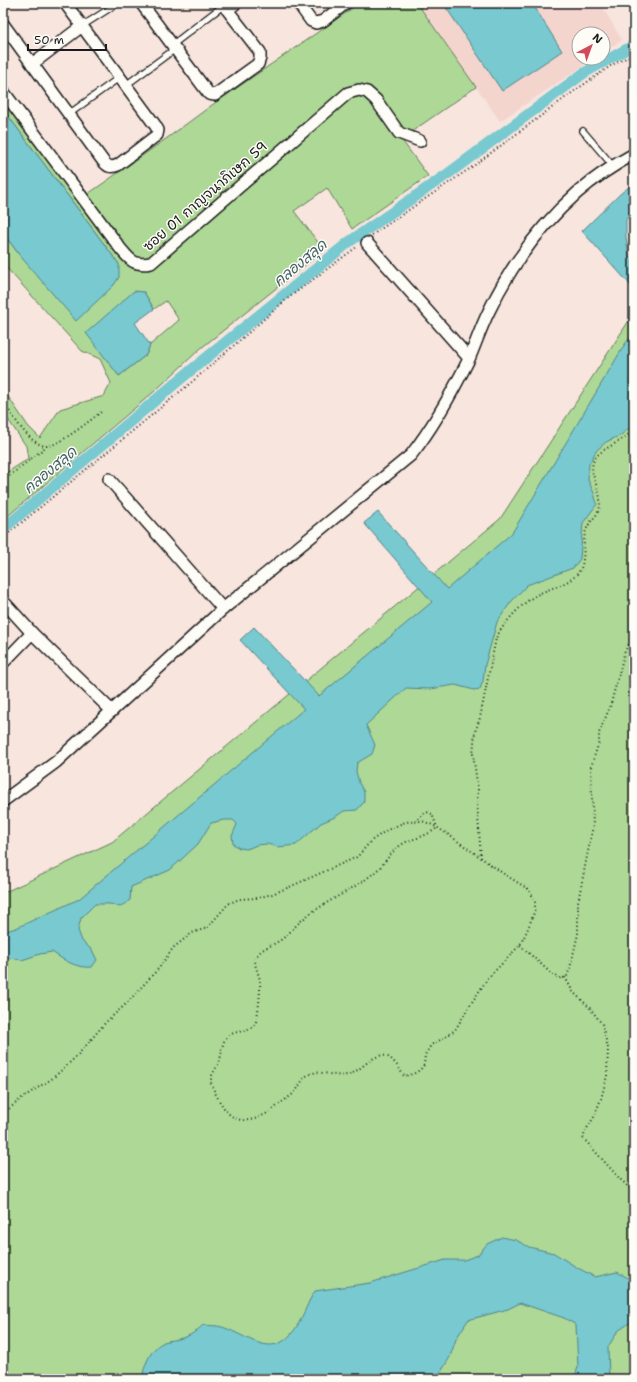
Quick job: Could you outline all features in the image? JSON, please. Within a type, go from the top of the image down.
[{"type":"street","points":[[3,24],[107,166],[112,167],[118,165],[157,136],[158,130],[64,3]]},
{"type":"street","points":[[141,3],[209,94],[215,95],[258,64],[260,58],[260,52],[225,7]]},
{"type":"street","points":[[298,3],[311,21],[316,23],[323,21],[346,3]]},
{"type":"street","points":[[32,64],[82,26]]},
{"type":"street","name":"ซอย 01 กาญจนาภิเษก 59","points":[[3,91],[129,259],[135,264],[151,263],[348,93],[360,90],[367,92],[376,100],[399,133],[420,141]]},
{"type":"street","points":[[3,802],[56,762],[223,609],[412,455],[433,423],[469,358],[489,311],[509,274],[532,240],[578,192],[613,166],[634,154]]},
{"type":"street","points":[[366,242],[469,358]]},
{"type":"street","points":[[109,479],[223,609]]},
{"type":"street","points":[[3,600],[32,633],[112,711]]},
{"type":"street","points":[[3,663],[32,633]]},
{"type":"lane","points":[[82,26],[118,3]]},
{"type":"lane","points":[[69,114],[123,81],[173,47],[225,7],[241,3]]},
{"type":"lane","points":[[582,131],[613,166]]},
{"type":"path","points":[[3,538],[193,380],[287,299],[472,167],[573,92],[612,65],[634,54]]},
{"type":"path","points":[[3,401],[25,433],[37,443],[47,446]]},
{"type":"path","points":[[3,481],[47,446],[58,443],[101,412]]},
{"type":"path","points":[[481,858],[477,810],[478,790],[473,754],[475,732],[480,718],[496,638],[501,628],[522,606],[535,596],[557,587],[576,576],[581,567],[585,536],[588,526],[595,518],[600,508],[600,498],[592,472],[594,460],[602,451],[624,438],[634,429]]},
{"type":"path","points":[[520,945],[553,975],[562,979],[567,976],[578,934],[578,902],[593,826],[591,767],[599,742],[599,734],[610,707],[625,651],[634,635]]},
{"type":"path","points":[[415,822],[427,812],[432,814],[437,828]]},
{"type":"path","points":[[3,1114],[22,1098],[52,1078],[78,1056],[106,1022],[126,1004],[159,968],[174,948],[192,933],[207,928],[228,904],[239,899],[257,898],[272,894],[338,867],[357,857],[371,841],[388,830],[405,822],[422,821],[437,828],[528,889],[535,900],[535,910],[520,945],[488,978],[455,1030],[431,1045],[426,1055],[424,1065],[413,1074],[404,1076],[390,1058],[383,1056],[375,1057],[361,1068],[350,1074],[335,1076],[324,1073],[309,1074],[302,1080],[295,1092],[266,1115],[245,1120],[235,1118],[226,1111],[210,1081],[220,1061],[224,1041],[230,1034],[246,1031],[252,1028],[257,1022],[261,988],[255,960],[258,954],[265,948],[281,940],[302,920],[376,872],[398,846],[406,841],[427,834],[437,828]]},
{"type":"path","points":[[565,977],[573,992],[602,1024],[608,1048],[607,1076],[601,1099],[583,1138],[621,1180],[634,1192]]},
{"type":"shaded area","points":[[417,3],[600,3],[622,40],[611,48],[611,26],[571,26],[571,66],[583,66],[500,121]]},
{"type":"green space","points":[[360,3],[417,3],[476,87],[401,139],[428,176],[352,229],[327,188],[294,211],[324,250],[200,349],[156,390],[3,520],[3,475],[28,459],[26,446],[3,412],[3,389],[28,426],[40,438],[60,409],[104,396],[111,383],[100,359],[82,351],[3,264],[3,233],[21,257],[119,264],[3,109],[3,84],[88,194],[212,105]],"holes":[[[144,292],[154,309],[166,301],[179,320],[150,345],[146,355],[119,376],[93,341]]]},
{"type":"green space","points":[[634,313],[634,1379],[3,1379],[3,893],[112,842],[500,519]]},
{"type":"water","points":[[443,3],[532,3],[562,51],[502,91]]},
{"type":"water","points":[[3,109],[119,264],[119,277],[114,285],[76,321],[21,257],[3,233]]},
{"type":"water","points":[[634,183],[634,208],[626,220],[626,237],[629,257],[634,263],[634,289],[582,231],[620,194]]},
{"type":"water","points":[[134,291],[144,292],[154,309],[135,323],[150,345],[146,355],[119,376],[86,333]]},
{"type":"water","points":[[634,333],[634,424],[621,435],[606,442],[596,451],[589,464],[588,480],[597,504],[583,523],[580,559],[573,568],[527,585],[511,602],[497,622],[480,689],[474,690],[455,685],[430,689],[406,688],[366,725],[375,745],[372,754],[357,763],[356,771],[359,783],[364,792],[364,802],[357,810],[344,811],[321,823],[296,845],[278,847],[267,844],[257,845],[247,849],[239,848],[233,844],[232,836],[237,824],[233,820],[224,820],[211,823],[198,844],[170,870],[131,887],[130,900],[120,907],[110,904],[95,904],[81,918],[78,930],[82,941],[92,950],[97,960],[92,967],[81,967],[66,961],[52,952],[22,960],[3,957],[3,932],[16,928],[79,899],[304,709],[240,640],[254,627],[319,696],[432,602],[364,523],[378,512],[447,589],[512,533],[625,344]]},
{"type":"water","points":[[502,1237],[516,1240],[529,1247],[554,1253],[595,1277],[617,1272],[634,1281],[634,1320],[618,1331],[608,1347],[609,1379],[574,1379],[578,1367],[576,1325],[564,1318],[520,1303],[508,1309],[468,1320],[456,1339],[450,1357],[441,1372],[429,1379],[142,1379],[148,1358],[155,1348],[166,1341],[188,1336],[203,1325],[222,1327],[261,1344],[271,1345],[280,1343],[288,1337],[297,1326],[315,1291],[370,1283],[445,1260],[464,1260],[478,1255],[487,1244]]},
{"type":"waterway","name":"คลองสลุด","points":[[3,529],[184,376],[349,242],[449,173],[584,73],[634,45]]}]
